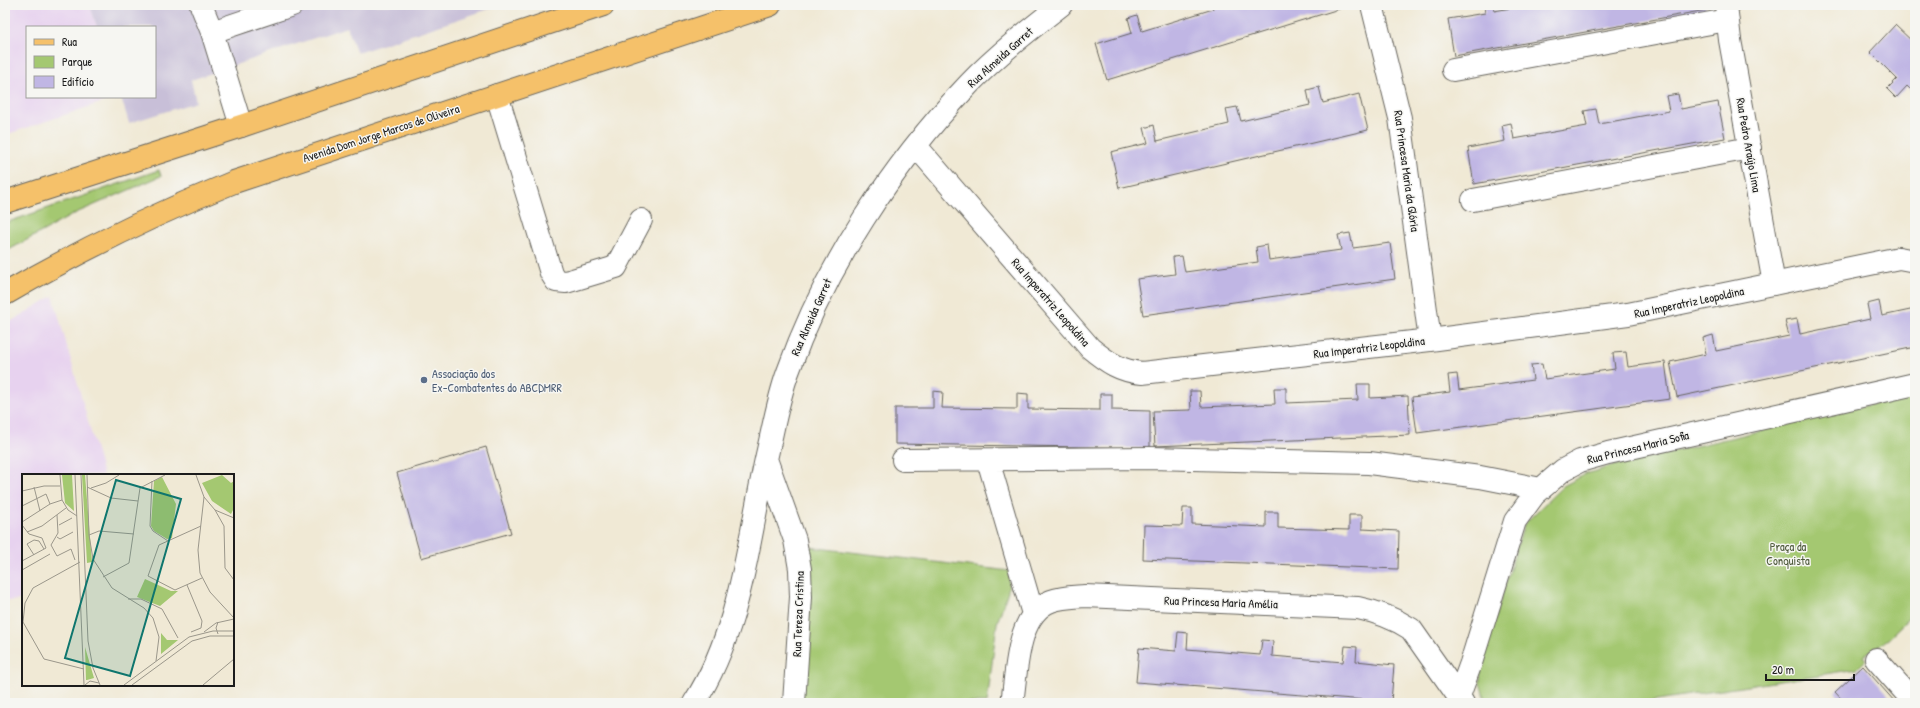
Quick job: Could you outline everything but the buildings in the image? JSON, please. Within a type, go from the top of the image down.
[{"type":"main road","points":[[5,202],[241,126],[603,5]]},
{"type":"main road","name":"Avenida Dom Jorge Marcos de Oliveira","points":[[5,294],[98,242],[165,210],[227,185],[770,5]]},
{"type":"street","points":[[201,5],[212,32],[241,126]]},
{"type":"street","points":[[212,32],[292,5]]},
{"type":"street","name":"Rua Almeida Garret","points":[[694,703],[713,670],[731,624],[766,459],[787,374],[806,324],[829,276],[872,206],[916,146],[968,85],[993,61],[1061,5]]},
{"type":"street","name":"Rua Princesa Maria da Glória","points":[[1372,5],[1400,118],[1430,340]]},
{"type":"street","points":[[1453,70],[1727,12]]},
{"type":"street","name":"Rua Pedro Araújo Lima","points":[[1727,12],[1774,284]]},
{"type":"street","points":[[497,95],[551,273],[556,281],[566,282],[616,267],[641,220]]},
{"type":"street","name":"Rua Imperatriz Leopoldina","points":[[916,146],[1090,348],[1114,367],[1129,372],[1142,373],[1430,340],[1628,314],[1899,258],[1915,261]]},
{"type":"street","points":[[1473,200],[1750,148]]},
{"type":"street","name":"Rua Princesa Maria Sofia","points":[[1461,699],[1515,522],[1541,489],[1563,470],[1580,461],[1608,453],[1915,384]]},
{"type":"street","points":[[903,460],[1150,458],[1369,463],[1480,477],[1541,489]]},
{"type":"street","name":"Rua Tereza Cristina","points":[[766,459],[796,540],[800,569],[801,597],[794,703]]},
{"type":"street","points":[[988,460],[1033,614],[1022,638],[1012,703]]},
{"type":"street","name":"Rua Princesa Maria Amélia","points":[[1033,614],[1050,602],[1071,597],[1085,596],[1358,608],[1386,615],[1411,629],[1461,699]]},
{"type":"street","points":[[1876,659],[1915,703]]},
{"type":"shaded area","points":[[5,5],[90,5],[97,26],[26,26],[26,98],[115,98],[5,135]]},
{"type":"shaded area","points":[[90,5],[501,5],[357,53],[347,27],[191,80],[196,102],[129,123],[121,98],[156,98],[156,26],[97,26]]},
{"type":"shaded area","points":[[53,296],[103,474],[22,474],[22,600],[5,601],[5,325]]},
{"type":"green space","points":[[159,170],[161,176],[76,213],[5,252],[5,223]]},
{"type":"green space","name":"Praça da Conquista","points":[[1915,394],[1915,612],[1880,646],[1879,645],[1863,656],[1866,660],[1857,669],[1638,703],[1486,703],[1480,683],[1481,664],[1524,524],[1563,486],[1586,474],[1612,466]]},
{"type":"green space","points":[[809,547],[1010,571],[1008,591],[997,623],[987,703],[801,703],[810,566]]},
{"type":"place","name":"Associação dos Ex-Combatentes do ABCDMRR","points":[[424,380]]}]
